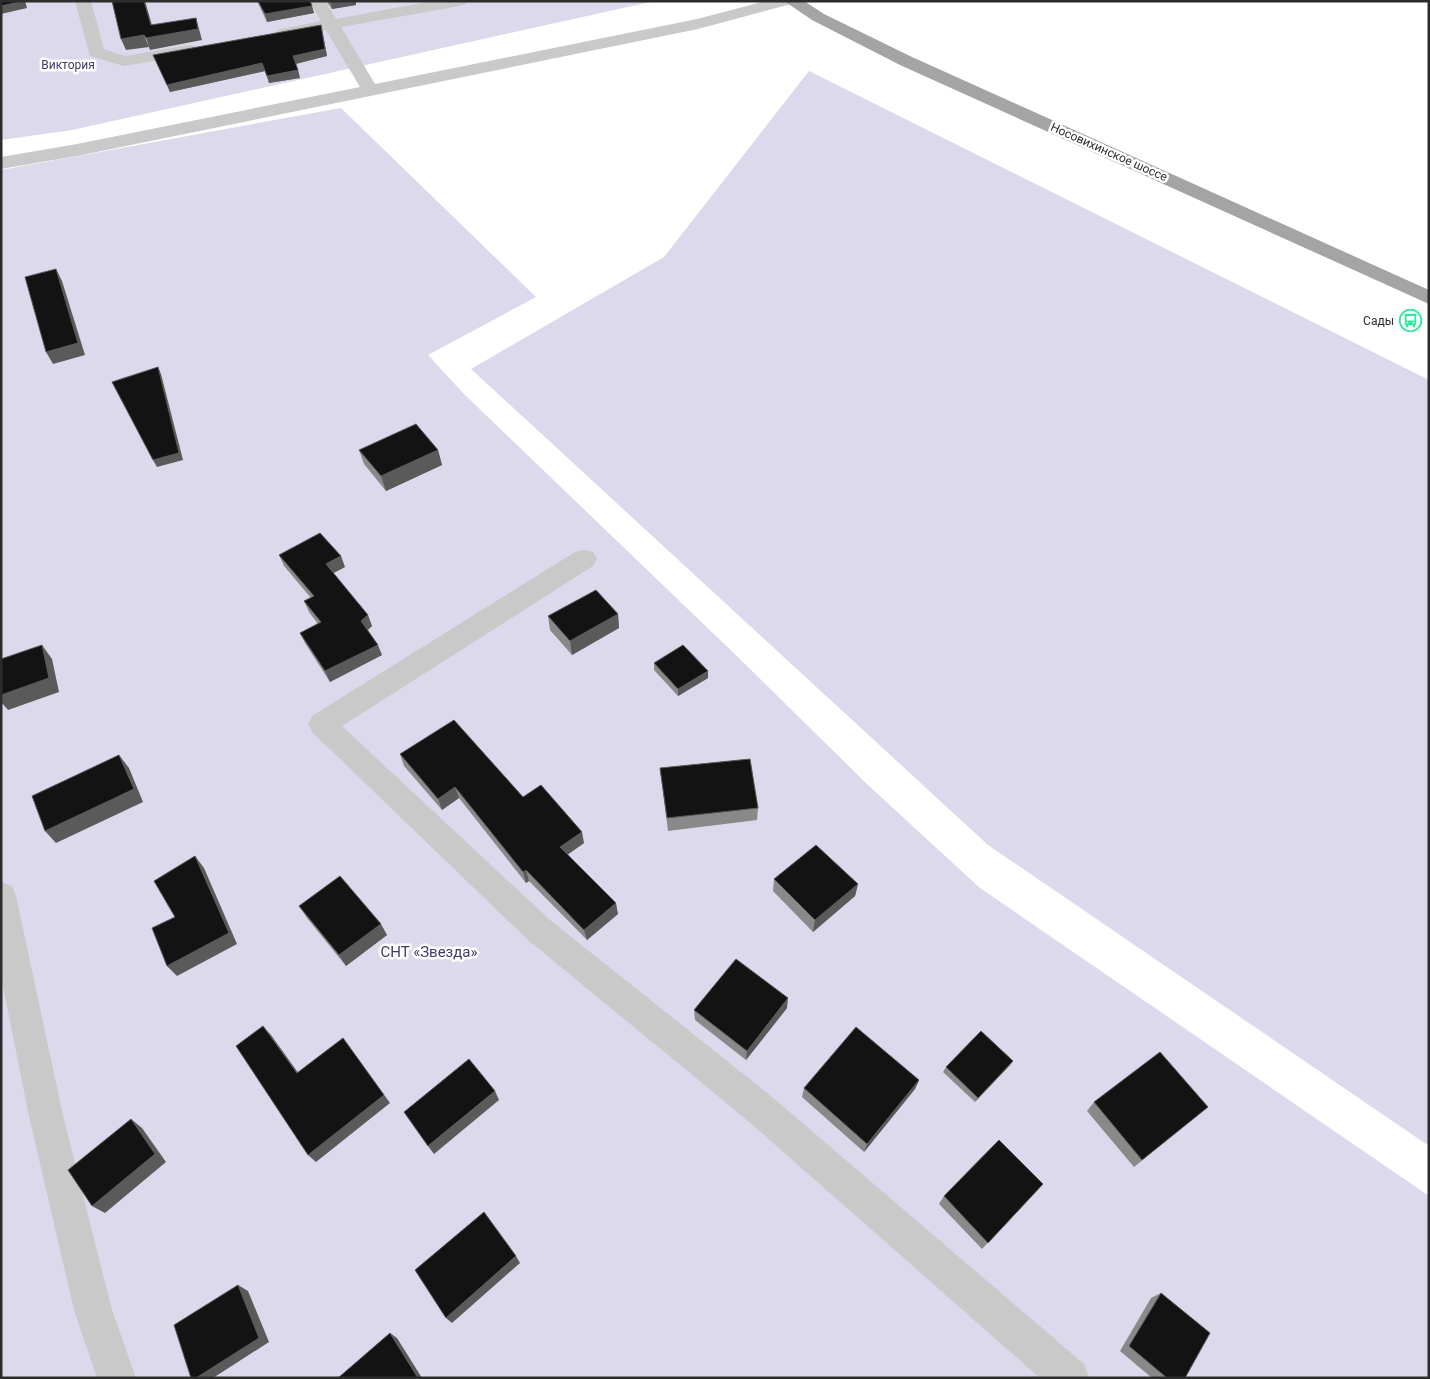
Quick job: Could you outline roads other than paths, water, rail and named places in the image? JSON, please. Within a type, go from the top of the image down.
[{"type":"main road","name":"Носовихинское шоссе","points":[[792,1],[818,17],[906,61],[1429,298]]},
{"type":"street","points":[[83,1],[96,52],[124,61],[202,48]]},
{"type":"street","points":[[317,1],[370,90]]},
{"type":"street","points":[[271,36],[460,1]]},
{"type":"street","points":[[1,163],[77,150],[698,24],[785,1]]},
{"type":"street","points":[[584,559],[322,724],[539,930],[759,1108],[1070,1378]]},
{"type":"street","points":[[1,896],[46,1116],[93,1310],[117,1378]]},
{"type":"place","name":"Сады","points":[[1410,321]]},
{"type":"park label","name":"Виктория","points":[[68,65]]},
{"type":"park label","name":"СНТ «Звезда»","points":[[429,952]]}]
